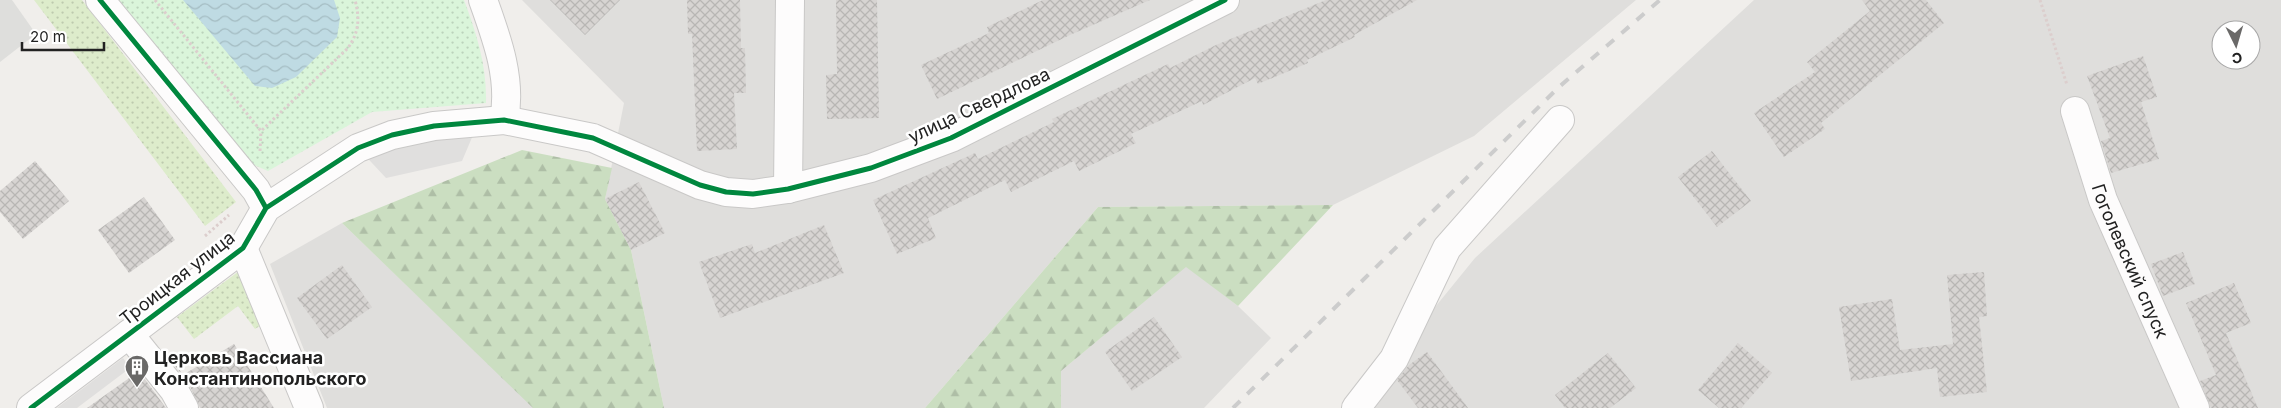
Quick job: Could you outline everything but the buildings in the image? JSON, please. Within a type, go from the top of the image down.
[{"type":"street","points":[[100,0],[256,190],[266,208]]},
{"type":"street","points":[[483,0],[502,54],[507,107],[504,120]]},
{"type":"street","points":[[788,189],[790,0]]},
{"type":"street","name":"улица Свердлова","points":[[504,120],[593,138],[700,185],[726,192],[753,194],[788,189],[871,168],[950,138],[1225,0]]},
{"type":"street","name":"Гоголевский спуск","points":[[2075,111],[2103,200],[2195,408]]},
{"type":"street","name":"Троицкая улица","points":[[31,408],[243,248],[266,208],[358,148],[392,135],[434,126],[504,120]]},
{"type":"street","points":[[1356,408],[1394,360],[1447,248],[1560,120]]},
{"type":"street","points":[[243,248],[309,408]]},
{"type":"street","points":[[129,334],[174,390],[184,408]]},
{"type":"path","points":[[155,0],[261,131],[348,48],[356,35],[359,19],[355,0]]},
{"type":"path","points":[[2040,0],[2075,111]]},
{"type":"shaded area","points":[[0,0],[12,0],[36,34],[0,62]]},
{"type":"shaded area","points":[[522,0],[1636,0],[1474,136],[1333,205],[1098,207],[925,408],[664,408],[631,250],[605,199],[624,103]]},
{"type":"shaded area","points":[[1754,0],[2281,0],[2281,408],[1353,408],[1475,258]]},
{"type":"shaded area","points":[[479,121],[462,161],[386,178],[358,148]]},
{"type":"shaded area","points":[[342,223],[533,408],[327,408],[270,264]]},
{"type":"shaded area","points":[[1186,266],[1238,306],[1271,338],[1204,408],[1061,408],[1061,371]]},
{"type":"shaded area","points":[[123,358],[130,368],[77,408],[57,408]]},
{"type":"green space","points":[[34,0],[82,0],[236,202],[205,226]]},
{"type":"green space","points":[[118,0],[464,0],[483,63],[486,103],[372,112],[268,171],[245,161]]},
{"type":"green space","points":[[522,150],[612,168],[605,199],[631,250],[664,408],[533,408],[342,223]]},
{"type":"green space","points":[[1333,205],[1238,306],[1186,267],[1061,371],[1061,408],[925,408],[1098,207]]},
{"type":"green space","points":[[250,263],[275,316],[255,329],[238,306],[194,339],[177,317]]},
{"type":"water","points":[[183,0],[334,0],[340,18],[337,37],[296,77],[272,88],[255,86]]},
{"type":"railway","points":[[1233,408],[1559,87],[1660,0]]},
{"type":"cycle path","points":[[100,0],[256,190],[266,208]]},
{"type":"cycle path","points":[[31,408],[243,248],[266,208],[358,148],[392,135],[434,126],[504,120],[593,138],[700,185],[726,192],[753,194],[788,189],[871,168],[951,138],[1225,0]]},
{"type":"place","name":"Церковь Вассиана Константинопольского","points":[[137,388]]}]
